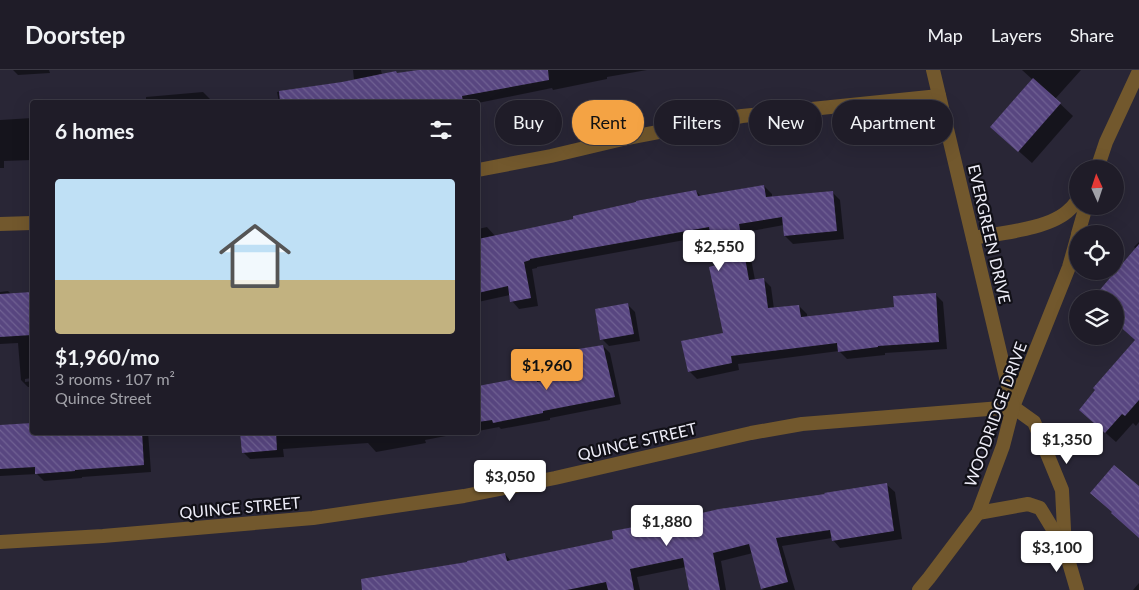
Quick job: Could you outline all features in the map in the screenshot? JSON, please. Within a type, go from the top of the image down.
[{"type":"street","name":"EVERGREEN DRIVE","points":[[933,70],[1013,406]]},
{"type":"street","points":[[1100,160],[1106,142],[1139,71]]},
{"type":"street","points":[[480,170],[551,156],[627,138],[742,116],[939,96]]},
{"type":"street","points":[[973,238],[1053,222],[1069,211]]},
{"type":"street","points":[[0,224],[30,223]]},
{"type":"street","name":"WOODRIDGE DRIVE","points":[[919,590],[978,513],[1003,446],[1013,406],[1069,268]]},
{"type":"street","points":[[1013,406],[1034,422],[1062,490],[1065,549],[1077,590]]},
{"type":"street","name":"QUINCE STREET","points":[[0,542],[103,536],[330,516],[464,496],[555,478],[751,433],[802,424],[1013,406]]},
{"type":"street","points":[[978,513],[1028,504],[1040,508],[1065,549]]},
{"type":"building","points":[[418,70],[548,70],[549,80],[462,96],[463,100],[280,100],[279,91],[342,82],[396,71],[397,73]]},
{"type":"building","points":[[1033,78],[1061,103],[1018,152],[990,127]]},
{"type":"building","points":[[764,185],[766,197],[833,191],[837,231],[784,236],[782,217],[739,224],[749,280],[764,278],[768,308],[799,305],[801,317],[894,307],[893,296],[936,293],[939,342],[878,346],[838,352],[837,343],[731,356],[732,363],[688,372],[681,341],[723,333],[709,267],[716,265],[709,227],[530,259],[524,262],[531,298],[510,302],[508,286],[480,293],[480,239],[573,219],[573,216],[636,201],[696,190],[698,196]]},
{"type":"building","points":[[1139,244],[1139,400],[1125,416],[1122,414],[1105,433],[1079,410],[1095,390],[1093,388],[1135,340],[1124,330],[1124,290],[1100,290],[1108,280],[1124,280],[1124,262]]},
{"type":"building","points":[[30,292],[30,335],[0,337],[0,294]]},
{"type":"building","points":[[628,303],[634,334],[600,340],[595,309]]},
{"type":"building","points":[[603,345],[615,397],[493,423],[492,420],[480,422],[480,386],[536,375],[537,382],[582,372],[578,349]]},
{"type":"building","points":[[30,423],[30,435],[142,435],[144,465],[35,474],[35,467],[0,469],[0,425]]},
{"type":"building","points":[[240,435],[276,435],[277,450],[242,453]]},
{"type":"building","points":[[1114,465],[1139,486],[1139,538],[1090,493]]},
{"type":"building","points":[[887,483],[894,531],[832,541],[830,530],[776,538],[788,582],[761,589],[749,544],[713,553],[720,590],[689,590],[683,558],[630,569],[634,590],[608,590],[606,582],[567,590],[362,590],[361,579],[467,562],[505,553],[507,561],[613,539],[612,531],[650,525],[719,509]]}]
